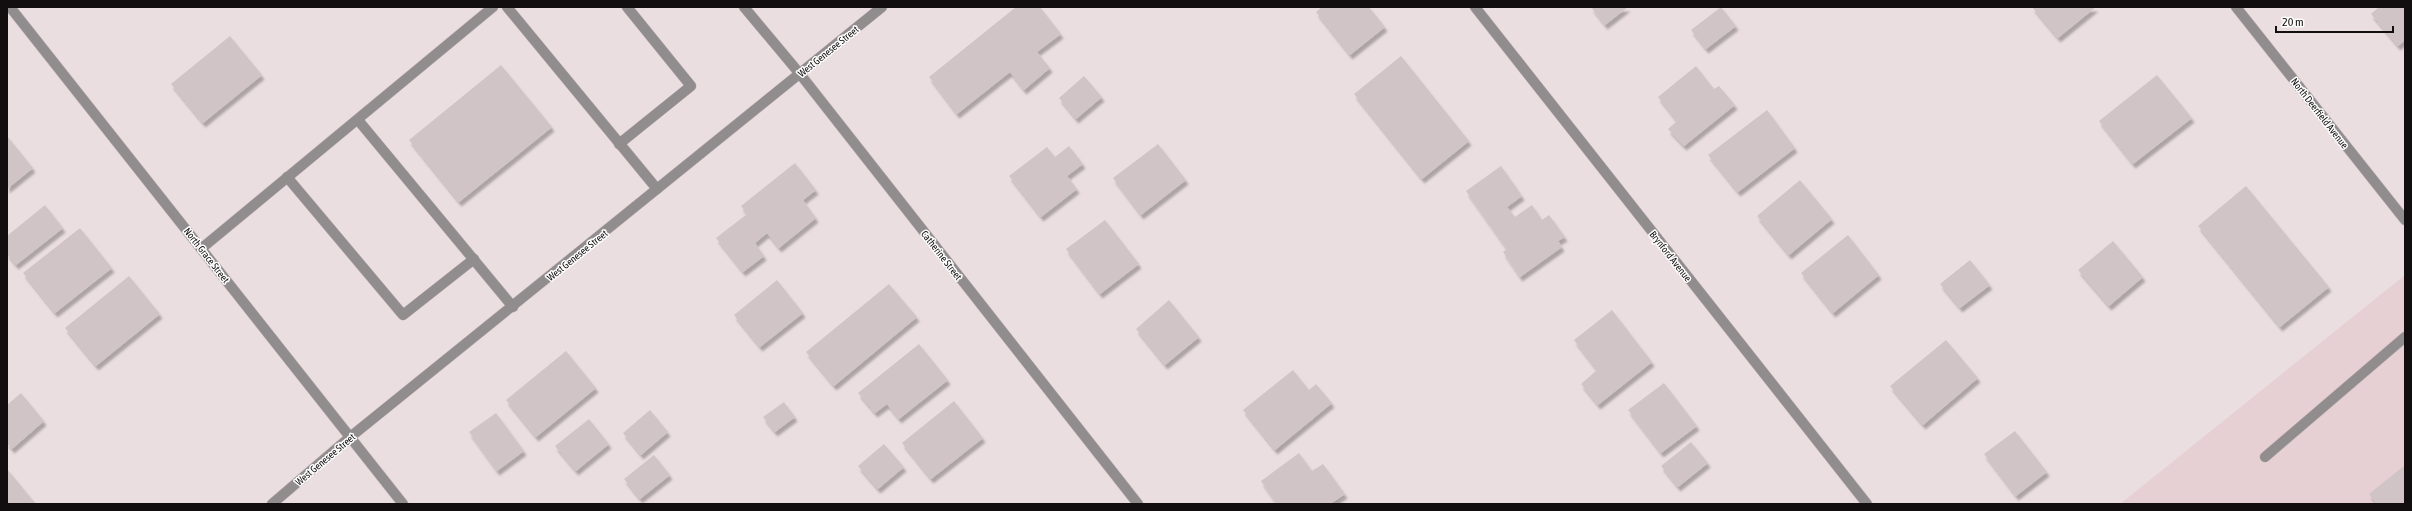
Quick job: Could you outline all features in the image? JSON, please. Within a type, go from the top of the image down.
[{"type":"street","name":"North Grace Street","points":[[10,7],[202,248],[349,438],[403,504]]},
{"type":"street","points":[[202,248],[494,7]]},
{"type":"street","points":[[507,7],[657,189]]},
{"type":"street","points":[[619,144],[691,86],[626,7]]},
{"type":"street","name":"Catherine Street","points":[[744,7],[800,74],[1138,504]]},
{"type":"street","name":"West Genesee Street","points":[[272,504],[349,438],[513,307],[882,7]]},
{"type":"street","name":"Brynford Avenue","points":[[1475,7],[1867,504]]},
{"type":"street","name":"North Deerfield Avenue","points":[[2236,7],[2405,220]]},
{"type":"street","points":[[358,120],[513,307]]},
{"type":"street","points":[[287,177],[403,315],[474,259]]},
{"type":"street","points":[[2265,457],[2405,337]]},
{"type":"shaded area","points":[[2405,275],[2405,504],[2120,504]]},
{"type":"building","points":[[1016,7],[1040,7],[1061,34],[1037,52],[1050,68],[1024,90],[1010,72],[957,114],[929,77]]},
{"type":"building","points":[[1322,7],[1369,7],[1385,27],[1350,55],[1316,12]]},
{"type":"building","points":[[1591,7],[1628,7],[1605,25]]},
{"type":"building","points":[[1721,7],[1736,26],[1706,49],[1691,30]]},
{"type":"building","points":[[2032,7],[2096,7],[2058,38]]},
{"type":"building","points":[[2379,7],[2405,7],[2405,40],[2398,46],[2371,14]]},
{"type":"building","points":[[230,36],[262,75],[203,123],[171,84]]},
{"type":"building","points":[[1401,56],[1469,141],[1422,179],[1354,94]]},
{"type":"building","points":[[501,65],[552,127],[459,202],[409,140]]},
{"type":"building","points":[[1696,66],[1714,89],[1719,86],[1735,105],[1684,146],[1668,129],[1677,121],[1658,97]]},
{"type":"building","points":[[2157,75],[2192,118],[2133,164],[2099,121]]},
{"type":"building","points":[[1084,76],[1102,97],[1076,119],[1059,98]]},
{"type":"building","points":[[1767,110],[1795,148],[1738,192],[1708,155]]},
{"type":"building","points":[[7,136],[33,168],[7,189]]},
{"type":"building","points":[[1158,144],[1186,180],[1141,215],[1113,178]]},
{"type":"building","points":[[1069,146],[1083,164],[1067,176],[1077,189],[1041,217],[1009,176],[1047,147],[1055,157]]},
{"type":"building","points":[[795,163],[816,190],[803,200],[816,218],[779,248],[767,233],[755,243],[764,256],[743,272],[716,238],[747,214],[741,206]]},
{"type":"building","points":[[1501,166],[1522,196],[1507,207],[1515,217],[1532,205],[1542,220],[1549,215],[1565,237],[1558,241],[1562,247],[1520,277],[1503,252],[1507,249],[1466,191]]},
{"type":"building","points":[[1800,180],[1832,219],[1789,255],[1757,216]]},
{"type":"building","points":[[2246,186],[2329,287],[2280,327],[2198,226]]},
{"type":"building","points":[[45,205],[63,228],[16,265],[7,254],[7,236]]},
{"type":"building","points":[[1105,220],[1139,264],[1100,294],[1066,249]]},
{"type":"building","points":[[80,228],[112,268],[55,313],[23,273]]},
{"type":"building","points":[[1848,235],[1879,275],[1833,313],[1801,273]]},
{"type":"building","points":[[2113,241],[2143,277],[2109,306],[2078,270]]},
{"type":"building","points":[[1970,260],[1990,285],[1960,308],[1940,284]]},
{"type":"building","points":[[129,276],[160,314],[96,366],[65,328]]},
{"type":"building","points":[[777,280],[803,313],[760,347],[734,315]]},
{"type":"building","points":[[889,284],[917,317],[834,386],[806,352]]},
{"type":"building","points":[[1169,300],[1199,337],[1165,365],[1136,329]]},
{"type":"building","points":[[1612,310],[1652,362],[1598,405],[1581,384],[1597,370],[1574,340]]},
{"type":"building","points":[[1946,340],[1978,378],[1923,425],[1890,386]]},
{"type":"building","points":[[919,344],[948,380],[899,419],[887,404],[875,413],[858,393]]},
{"type":"building","points":[[566,351],[596,388],[536,437],[506,400]]},
{"type":"building","points":[[1293,370],[1309,390],[1316,384],[1332,403],[1275,450],[1243,410]]},
{"type":"building","points":[[1664,383],[1697,426],[1661,453],[1628,410]]},
{"type":"building","points":[[21,393],[44,421],[12,449],[7,443],[7,405]]},
{"type":"building","points":[[954,401],[983,438],[931,479],[902,443]]},
{"type":"building","points":[[784,402],[795,417],[775,432],[763,417]]},
{"type":"building","points":[[650,410],[668,432],[641,455],[623,433]]},
{"type":"building","points":[[496,413],[524,451],[497,471],[469,432]]},
{"type":"building","points":[[589,419],[609,444],[576,471],[555,446]]},
{"type":"building","points":[[2015,431],[2047,472],[2016,496],[1984,454]]},
{"type":"building","points":[[1691,442],[1708,463],[1678,487],[1661,466]]},
{"type":"building","points":[[884,444],[904,467],[878,489],[858,466]]},
{"type":"building","points":[[1299,453],[1312,471],[1323,464],[1345,494],[1330,504],[1277,504],[1261,481]]},
{"type":"building","points":[[654,455],[670,475],[640,499],[624,479]]},
{"type":"building","points":[[2405,465],[2405,504],[2377,504],[2369,494]]},
{"type":"building","points":[[7,469],[36,504],[7,504]]}]
